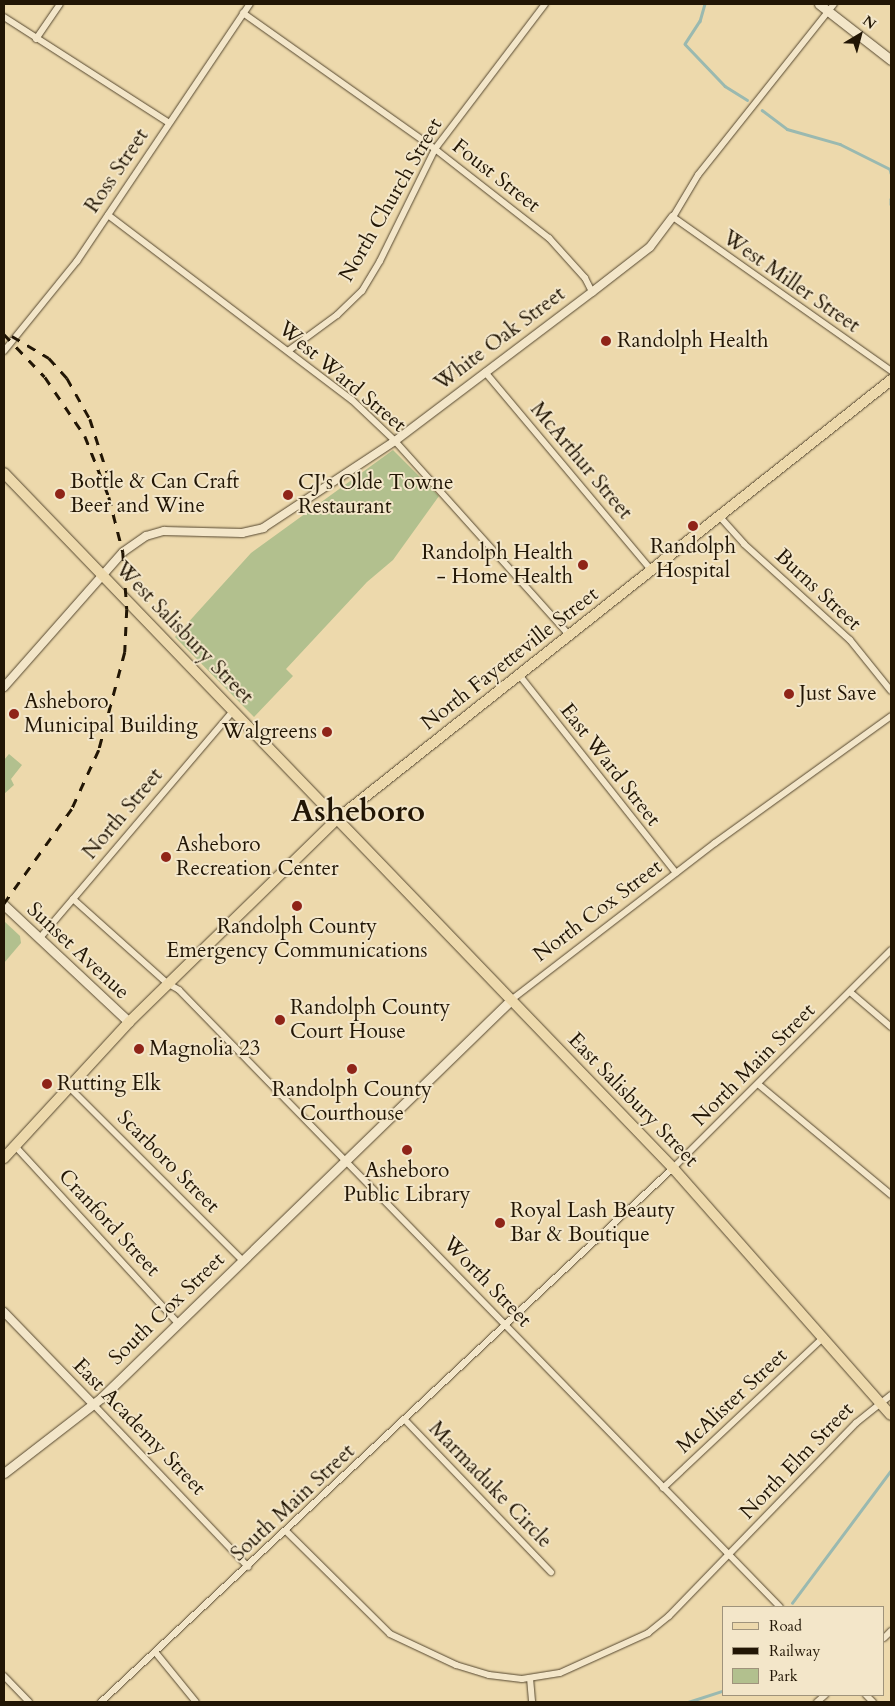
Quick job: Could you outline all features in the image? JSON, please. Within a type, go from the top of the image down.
[{"type":"main road","points":[[819,4],[831,7],[891,60]]},
{"type":"main road","name":"North Fayetteville Street","points":[[4,1158],[129,1022],[337,819],[520,676],[891,380]]},
{"type":"main road","name":"West Salisbury Street","points":[[4,473],[337,819]]},
{"type":"main road","name":"East Salisbury Street","points":[[337,819],[673,1168],[891,1415]]},
{"type":"main road","name":"Sunset Avenue","points":[[4,905],[39,940],[129,1022]]},
{"type":"main road","name":"North Cox Street","points":[[346,1159],[511,1000]]},
{"type":"main road","name":"South Cox Street","points":[[4,1473],[93,1404],[346,1159]]},
{"type":"street","points":[[36,39],[60,4]]},
{"type":"street","name":"Ross Street","points":[[4,351],[56,289],[250,4]]},
{"type":"street","name":"North Church Street","points":[[288,351],[337,315],[362,291],[380,261],[435,149],[545,4]]},
{"type":"street","name":"White Oak Street","points":[[100,574],[123,552],[146,536],[164,530],[242,533],[263,528],[395,441],[592,292],[650,247],[674,218],[698,175],[831,7]]},
{"type":"street","name":"Foust Street","points":[[243,13],[435,149],[549,238],[585,278],[592,292]]},
{"type":"street","points":[[4,17],[169,123]]},
{"type":"street","name":"West Ward Street","points":[[108,215],[352,400],[395,441],[570,636]]},
{"type":"street","name":"West Miller Street","points":[[674,218],[891,371]]},
{"type":"street","name":"McArthur Street","points":[[485,372],[652,571]]},
{"type":"street","name":"Burns Street","points":[[720,517],[744,544],[850,640],[891,691]]},
{"type":"street","points":[[4,686],[100,574]]},
{"type":"street","name":"East Ward Street","points":[[520,676],[676,874]]},
{"type":"street","name":"North Street","points":[[39,940],[233,711]]},
{"type":"street","name":"North Cox Street","points":[[511,1000],[676,874],[891,716]]},
{"type":"street","name":"Worth Street","points":[[73,899],[167,984],[179,990],[346,1159],[779,1606]]},
{"type":"street","name":"North Main Street","points":[[506,1325],[673,1168],[891,950]]},
{"type":"street","points":[[850,992],[891,1027]]},
{"type":"street","points":[[758,1084],[891,1195]]},
{"type":"street","name":"Scarboro Street","points":[[70,1087],[242,1260]]},
{"type":"street","name":"Cranford Street","points":[[15,1146],[178,1323]]},
{"type":"street","name":"East Academy Street","points":[[4,1312],[248,1567]]},
{"type":"street","name":"South Main Street","points":[[101,1702],[156,1653],[506,1325]]},
{"type":"street","name":"McAlister Street","points":[[664,1488],[823,1338]]},
{"type":"street","name":"North Elm Street","points":[[286,1531],[390,1634],[456,1665],[489,1676],[530,1678],[560,1673],[648,1633],[669,1616],[728,1554],[880,1403],[891,1395]]},
{"type":"street","name":"Marmaduke Circle","points":[[405,1420],[551,1572]]},
{"type":"street","points":[[156,1653],[196,1702]]},
{"type":"street","points":[[4,1676],[29,1702]]},
{"type":"street","points":[[530,1678],[532,1702]]},
{"type":"green space","points":[[393,450],[439,496],[393,560],[367,582],[286,669],[293,676],[254,717],[175,637],[251,553]]},
{"type":"green space","points":[[9,754],[22,765],[11,779],[14,785],[4,794],[4,760]]},
{"type":"green space","points":[[4,921],[20,936],[21,943],[4,963]]},
{"type":"waterway","points":[[705,4],[700,21],[685,44],[725,86],[747,100]]},
{"type":"waterway","points":[[762,110],[787,129],[840,144],[890,169],[891,173]]},
{"type":"waterway","points":[[891,199],[891,204]]},
{"type":"waterway","points":[[792,1603],[891,1470]]},
{"type":"waterway","points":[[688,1702],[722,1691]]},
{"type":"railway","points":[[4,334],[45,377],[85,436],[109,497],[123,552],[127,609],[125,652],[99,750],[72,809],[4,904]]},
{"type":"railway","points":[[12,336],[49,358],[67,378],[90,419],[107,472]]},
{"type":"place","name":"Randolph Health","points":[[606,341]]},
{"type":"place","name":"Bottle & Can Craft Beer and Wine","points":[[60,494]]},
{"type":"place","name":"CJ's Olde Towne Restaurant","points":[[288,495]]},
{"type":"place","name":"Randolph Hospital","points":[[693,526]]},
{"type":"place","name":"Randolph Health - Home Health","points":[[583,565]]},
{"type":"place","name":"Just Save","points":[[789,694]]},
{"type":"place","name":"Asheboro Municipal Building","points":[[14,714]]},
{"type":"place","name":"Walgreens","points":[[327,732]]},
{"type":"place","name":"Asheboro Recreation Center","points":[[166,857]]},
{"type":"place","name":"Randolph County Emergency Communications","points":[[297,906]]},
{"type":"place","name":"Randolph County Court House","points":[[280,1020]]},
{"type":"place","name":"Magnolia 23","points":[[139,1049]]},
{"type":"place","name":"Randolph County Courthouse","points":[[352,1069]]},
{"type":"place","name":"Rutting Elk","points":[[47,1084]]},
{"type":"place","name":"Asheboro Public Library","points":[[407,1150]]},
{"type":"place","name":"Royal Lash Beauty Bar & Boutique","points":[[500,1223]]},
{"type":"district","name":"Asheboro","points":[[358,812]]}]
